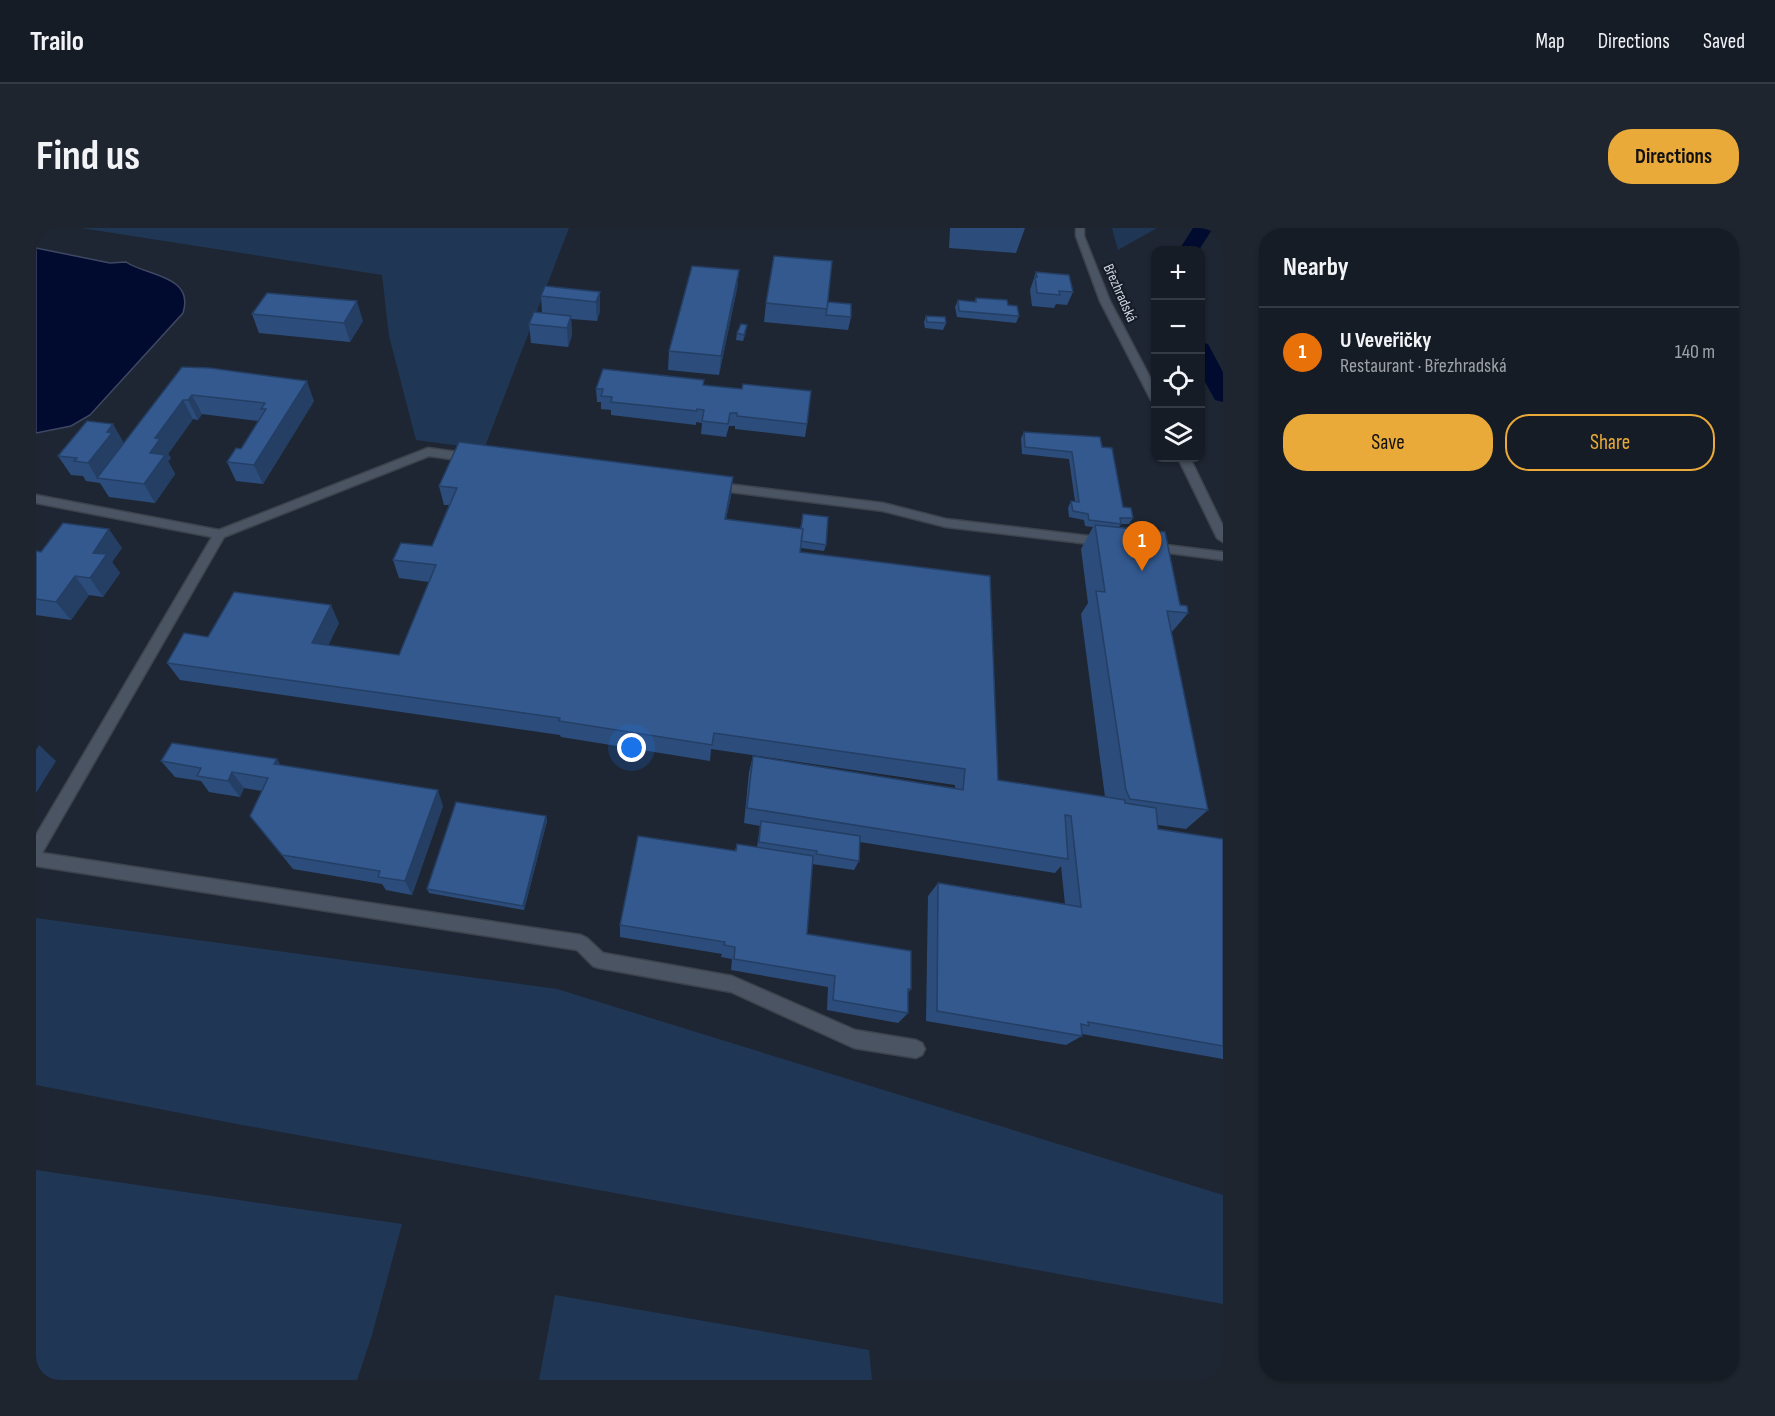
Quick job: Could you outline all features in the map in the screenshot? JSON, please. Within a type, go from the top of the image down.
[{"type":"street","name":"Březhradská","points":[[1080,228],[1080,236],[1105,302],[1151,392]]},
{"type":"street","points":[[36,499],[220,534],[428,452],[486,459]]},
{"type":"street","points":[[1186,462],[1223,538]]},
{"type":"street","points":[[696,484],[883,507],[946,523],[1119,543]]},
{"type":"street","points":[[36,849],[220,534]]},
{"type":"street","points":[[1142,546],[1223,556]]},
{"type":"street","points":[[36,859],[581,943],[598,960],[732,984],[854,1039],[916,1049]]},
{"type":"shaded area","points":[[81,228],[569,228],[484,449],[416,440],[389,336],[382,275]]},
{"type":"shaded area","points":[[1112,228],[1157,228],[1118,250]]},
{"type":"shaded area","points":[[36,248],[110,263],[126,262],[176,284],[185,300],[183,313],[90,415],[71,426],[36,433]]},
{"type":"shaded area","points":[[36,918],[557,989],[1223,1195],[1223,1304],[237,1124],[36,1085]]},
{"type":"shaded area","points":[[36,1170],[402,1224],[372,1335],[357,1380],[36,1380]]},
{"type":"shaded area","points":[[555,1295],[869,1350],[872,1380],[539,1380]]},
{"type":"building","points":[[774,256],[832,261],[827,309],[766,303]]},
{"type":"building","points":[[692,266],[739,270],[721,356],[669,351]]},
{"type":"building","points":[[1036,272],[1069,275],[1073,292],[1059,291],[1060,295],[1037,293]]},
{"type":"building","points":[[545,286],[600,292],[596,302],[541,296]]},
{"type":"building","points":[[267,293],[357,301],[344,323],[252,314]]},
{"type":"building","points":[[976,298],[1007,300],[1008,305],[1017,306],[1019,316],[959,311],[958,300],[976,302]]},
{"type":"building","points":[[828,302],[851,304],[851,317],[826,315]]},
{"type":"building","points":[[534,312],[571,316],[567,328],[529,324]]},
{"type":"building","points":[[926,316],[945,317],[946,323],[927,322]]},
{"type":"building","points":[[741,324],[747,325],[744,335],[737,333]]},
{"type":"building","points":[[182,367],[210,368],[307,381],[254,465],[227,462],[236,448],[241,449],[266,409],[261,409],[265,403],[192,395],[188,400],[183,400],[155,438],[160,439],[150,453],[165,455],[144,484],[97,478]]},
{"type":"building","points":[[603,369],[704,380],[703,385],[742,389],[743,384],[811,391],[807,424],[737,416],[737,413],[730,413],[728,424],[702,421],[704,410],[611,402],[612,397],[601,396],[603,389],[596,389]]},
{"type":"building","points":[[87,421],[113,424],[107,432],[112,433],[88,463],[74,461],[77,458],[58,456]]},
{"type":"building","points":[[1024,432],[1100,437],[1102,447],[1112,448],[1123,507],[1131,508],[1133,518],[1120,518],[1121,524],[1089,520],[1088,514],[1073,511],[1071,501],[1079,502],[1072,452],[1025,447]]},
{"type":"building","points":[[459,442],[733,477],[725,519],[803,529],[800,552],[990,576],[998,780],[1125,800],[1125,803],[1156,808],[1158,829],[1223,839],[1223,1046],[1088,1022],[1089,1026],[1081,1024],[1082,1036],[937,1011],[938,883],[1081,907],[1071,816],[1065,815],[1068,859],[747,808],[753,756],[963,790],[965,769],[714,733],[712,745],[559,721],[560,718],[167,663],[184,633],[208,637],[234,592],[331,605],[312,643],[399,655],[436,565],[393,560],[401,543],[432,546],[457,488],[439,486]]},
{"type":"building","points":[[803,514],[828,517],[826,545],[801,541]]},
{"type":"building","points":[[63,523],[109,529],[93,553],[107,554],[90,578],[75,576],[56,602],[36,599],[36,551],[41,552]]},
{"type":"building","points":[[1095,525],[1165,532],[1180,605],[1187,606],[1188,613],[1167,611],[1208,810],[1130,799],[1126,790],[1096,591],[1105,592]]},
{"type":"building","points":[[172,743],[277,759],[274,764],[438,790],[405,881],[378,877],[380,871],[282,855],[250,816],[268,778],[232,772],[228,781],[197,776],[201,768],[161,761]]},
{"type":"building","points":[[456,802],[546,816],[523,906],[427,889]]},
{"type":"building","points":[[761,821],[860,836],[859,861],[816,854],[817,851],[759,842]]},
{"type":"building","points":[[638,836],[736,851],[737,844],[813,856],[807,934],[911,951],[911,989],[908,989],[908,1013],[833,1000],[835,976],[734,959],[735,947],[724,945],[725,942],[620,925]]},
{"type":"waterway","points":[[1192,246],[1203,228]]},
{"type":"waterway","points":[[1202,354],[1223,395]]},
{"type":"place","name":"U Veveřičky","points":[[1142,571]]}]
